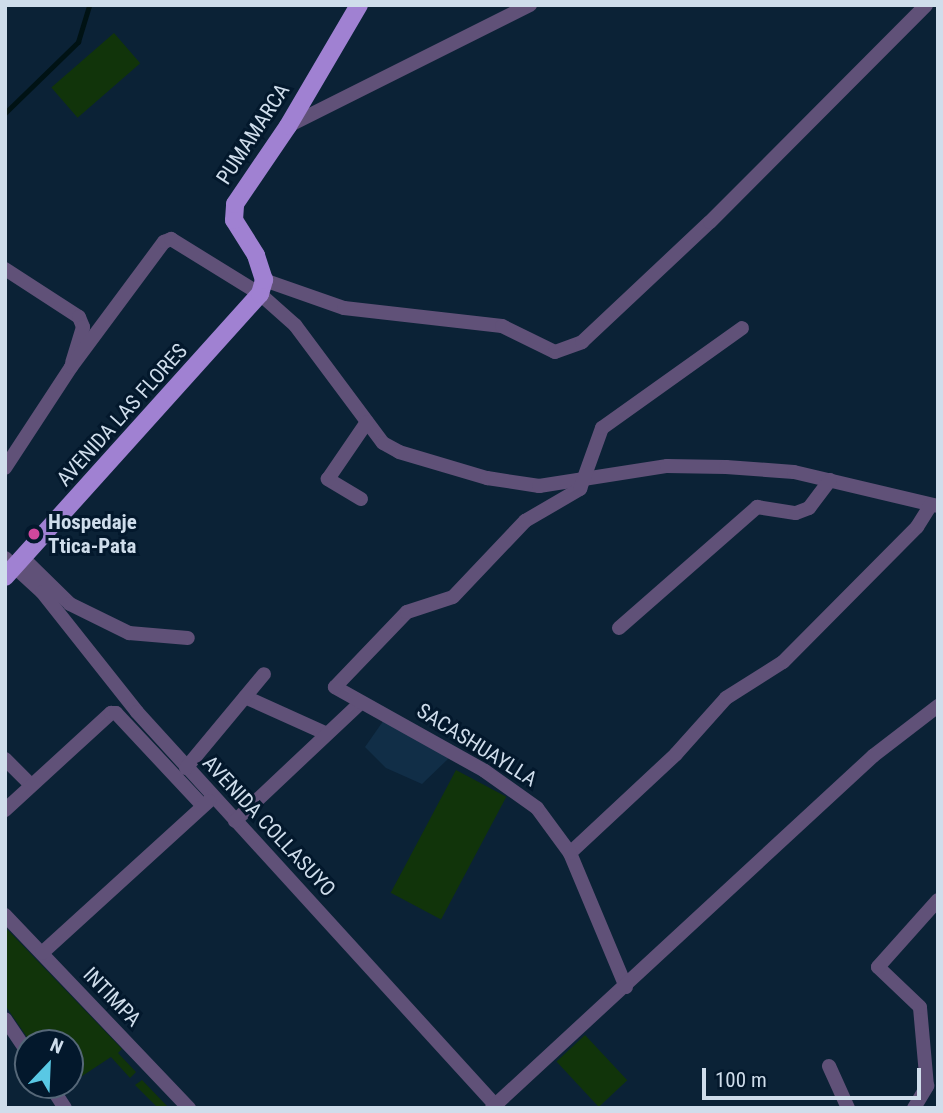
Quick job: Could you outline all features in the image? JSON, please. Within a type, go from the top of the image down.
[{"type":"main road","name":"PUMAMARCA","points":[[262,287],[256,255],[234,220],[234,204],[288,126],[359,5]]},
{"type":"main road","name":"AVENIDA LAS FLORES","points":[[13,565],[262,287]]},
{"type":"street","points":[[288,126],[530,5]]},
{"type":"street","points":[[5,468],[11,443],[163,242],[180,242],[262,287],[344,308],[502,326],[555,352],[582,342],[710,222],[926,5]]},
{"type":"street","points":[[5,269],[79,317],[83,327],[71,367]]},
{"type":"street","points":[[262,287],[295,325],[383,443],[399,452],[487,478],[539,486],[667,466],[794,472],[934,505],[917,527],[783,662],[726,698],[677,754],[570,853]]},
{"type":"street","points":[[586,477],[592,447],[602,428],[742,328]]},
{"type":"street","points":[[361,499],[328,479],[367,422]]},
{"type":"street","name":"SACASHUAYLLA","points":[[586,477],[580,489],[525,521],[453,597],[407,612],[335,687],[339,693],[520,792],[557,830],[570,853],[626,987]]},
{"type":"street","points":[[619,628],[757,507],[796,513],[809,508],[830,480]]},
{"type":"street","points":[[13,565],[70,604],[130,634],[188,638]]},
{"type":"street","name":"AVENIDA COLLASUYO","points":[[13,565],[43,592],[187,768],[208,802],[235,821],[495,1107]]},
{"type":"street","points":[[187,768],[264,674]]},
{"type":"street","points":[[246,697],[325,733]]},
{"type":"street","points":[[235,821],[325,733],[360,703]]},
{"type":"street","points":[[495,1107],[873,756],[938,706]]},
{"type":"street","points":[[5,810],[116,713],[208,802],[42,953]]},
{"type":"street","points":[[5,759],[31,786]]},
{"type":"street","points":[[914,1108],[927,1086],[920,1007],[878,967],[938,900]]},
{"type":"street","name":"INTIMPA","points":[[5,915],[189,1108]]},
{"type":"street","points":[[829,1066],[848,1108]]},
{"type":"shaded area","points":[[386,717],[449,758],[422,784],[386,768],[365,747]]},
{"type":"green space","points":[[114,33],[140,63],[78,118],[51,87]]},
{"type":"green space","points":[[456,770],[506,797],[441,919],[391,893]]},
{"type":"green space","points":[[5,927],[122,1049],[118,1053],[136,1072],[130,1078],[111,1057],[84,1075],[84,1029],[21,1029],[5,1005]]},
{"type":"green space","points":[[585,1035],[627,1080],[599,1107],[556,1062]]},
{"type":"green space","points":[[142,1080],[169,1108],[158,1108],[135,1085]]},
{"type":"waterway","points":[[5,113],[78,42],[89,5]]},
{"type":"place","name":"Hospedaje Ttica-Pata","points":[[34,534]]}]
